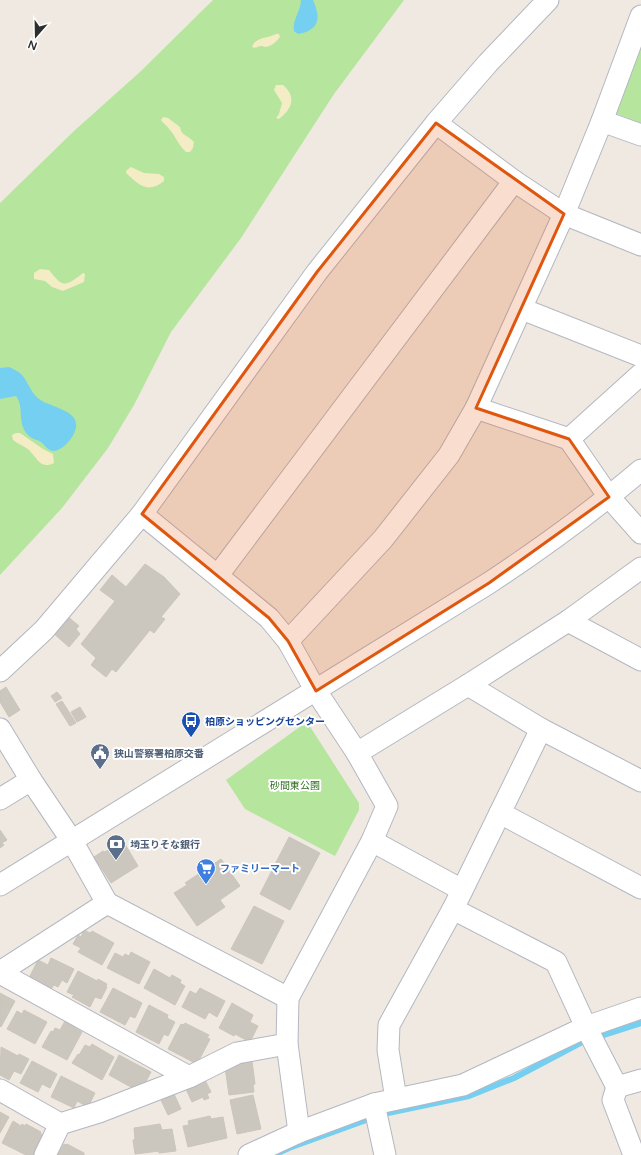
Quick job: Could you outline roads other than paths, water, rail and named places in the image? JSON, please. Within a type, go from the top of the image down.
[{"type":"street","points":[[0,671],[44,630],[142,514],[317,272],[436,123],[508,42],[548,0]]},
{"type":"street","points":[[288,641],[383,539],[449,455],[476,408],[564,214],[602,121],[641,16]]},
{"type":"street","points":[[602,121],[641,135]]},
{"type":"street","points":[[436,123],[514,181],[564,214],[641,245]]},
{"type":"street","points":[[218,575],[514,181]]},
{"type":"street","points":[[522,309],[641,356]]},
{"type":"street","points":[[569,439],[641,374]]},
{"type":"street","points":[[476,408],[569,439],[609,497],[641,533]]},
{"type":"street","points":[[0,885],[502,575],[539,550],[609,497],[641,470]]},
{"type":"street","points":[[142,514],[269,618],[288,641],[316,691],[357,753],[387,806],[372,841],[288,998],[287,1044],[299,1132]]},
{"type":"street","points":[[357,753],[468,685],[568,621],[641,568]]},
{"type":"street","points":[[568,621],[641,660]]},
{"type":"street","points":[[468,685],[541,729],[641,781]]},
{"type":"street","points":[[0,729],[31,780],[72,841],[107,903],[288,998]]},
{"type":"street","points":[[396,1100],[388,1050],[390,1025],[453,909],[541,729]]},
{"type":"street","points":[[0,799],[31,780]]},
{"type":"street","points":[[500,813],[641,888]]},
{"type":"street","points":[[372,841],[462,890]]},
{"type":"street","points":[[107,903],[0,973],[189,1077]]},
{"type":"street","points":[[453,909],[556,962],[586,1027],[617,1087],[612,1100],[634,1155]]},
{"type":"street","points":[[249,1155],[299,1132],[374,1104],[463,1085],[586,1027],[641,1008]]},
{"type":"street","points":[[0,1090],[60,1124],[99,1112],[189,1077],[237,1053],[287,1044]]},
{"type":"street","points":[[617,1087],[641,1080]]},
{"type":"street","points":[[374,1104],[386,1155]]},
{"type":"street","points":[[45,1155],[60,1124]]},
{"type":"water","points":[[301,0],[313,0],[316,6],[318,18],[315,26],[311,30],[298,34],[294,31],[294,27]]},
{"type":"water","points":[[9,367],[22,375],[35,396],[46,403],[62,409],[72,415],[75,419],[75,432],[66,445],[62,448],[53,451],[28,435],[22,425],[20,405],[16,396],[0,399],[0,368]]},
{"type":"waterway","points":[[604,1035],[641,1023]]},
{"type":"waterway","points":[[388,1113],[469,1096],[514,1078],[586,1040]]},
{"type":"waterway","points":[[274,1155],[289,1148],[369,1119]]},
{"type":"place","name":"柏原ショッピングセンター","points":[[191,738]]},
{"type":"place","name":"狭山警察署柏原交番","points":[[100,770]]},
{"type":"place","name":"埼玉りそな銀行","points":[[116,861]]},
{"type":"place","name":"ファミリーマート","points":[[206,885]]},
{"type":"park label","name":"砂間東公園","points":[[295,785]]}]
